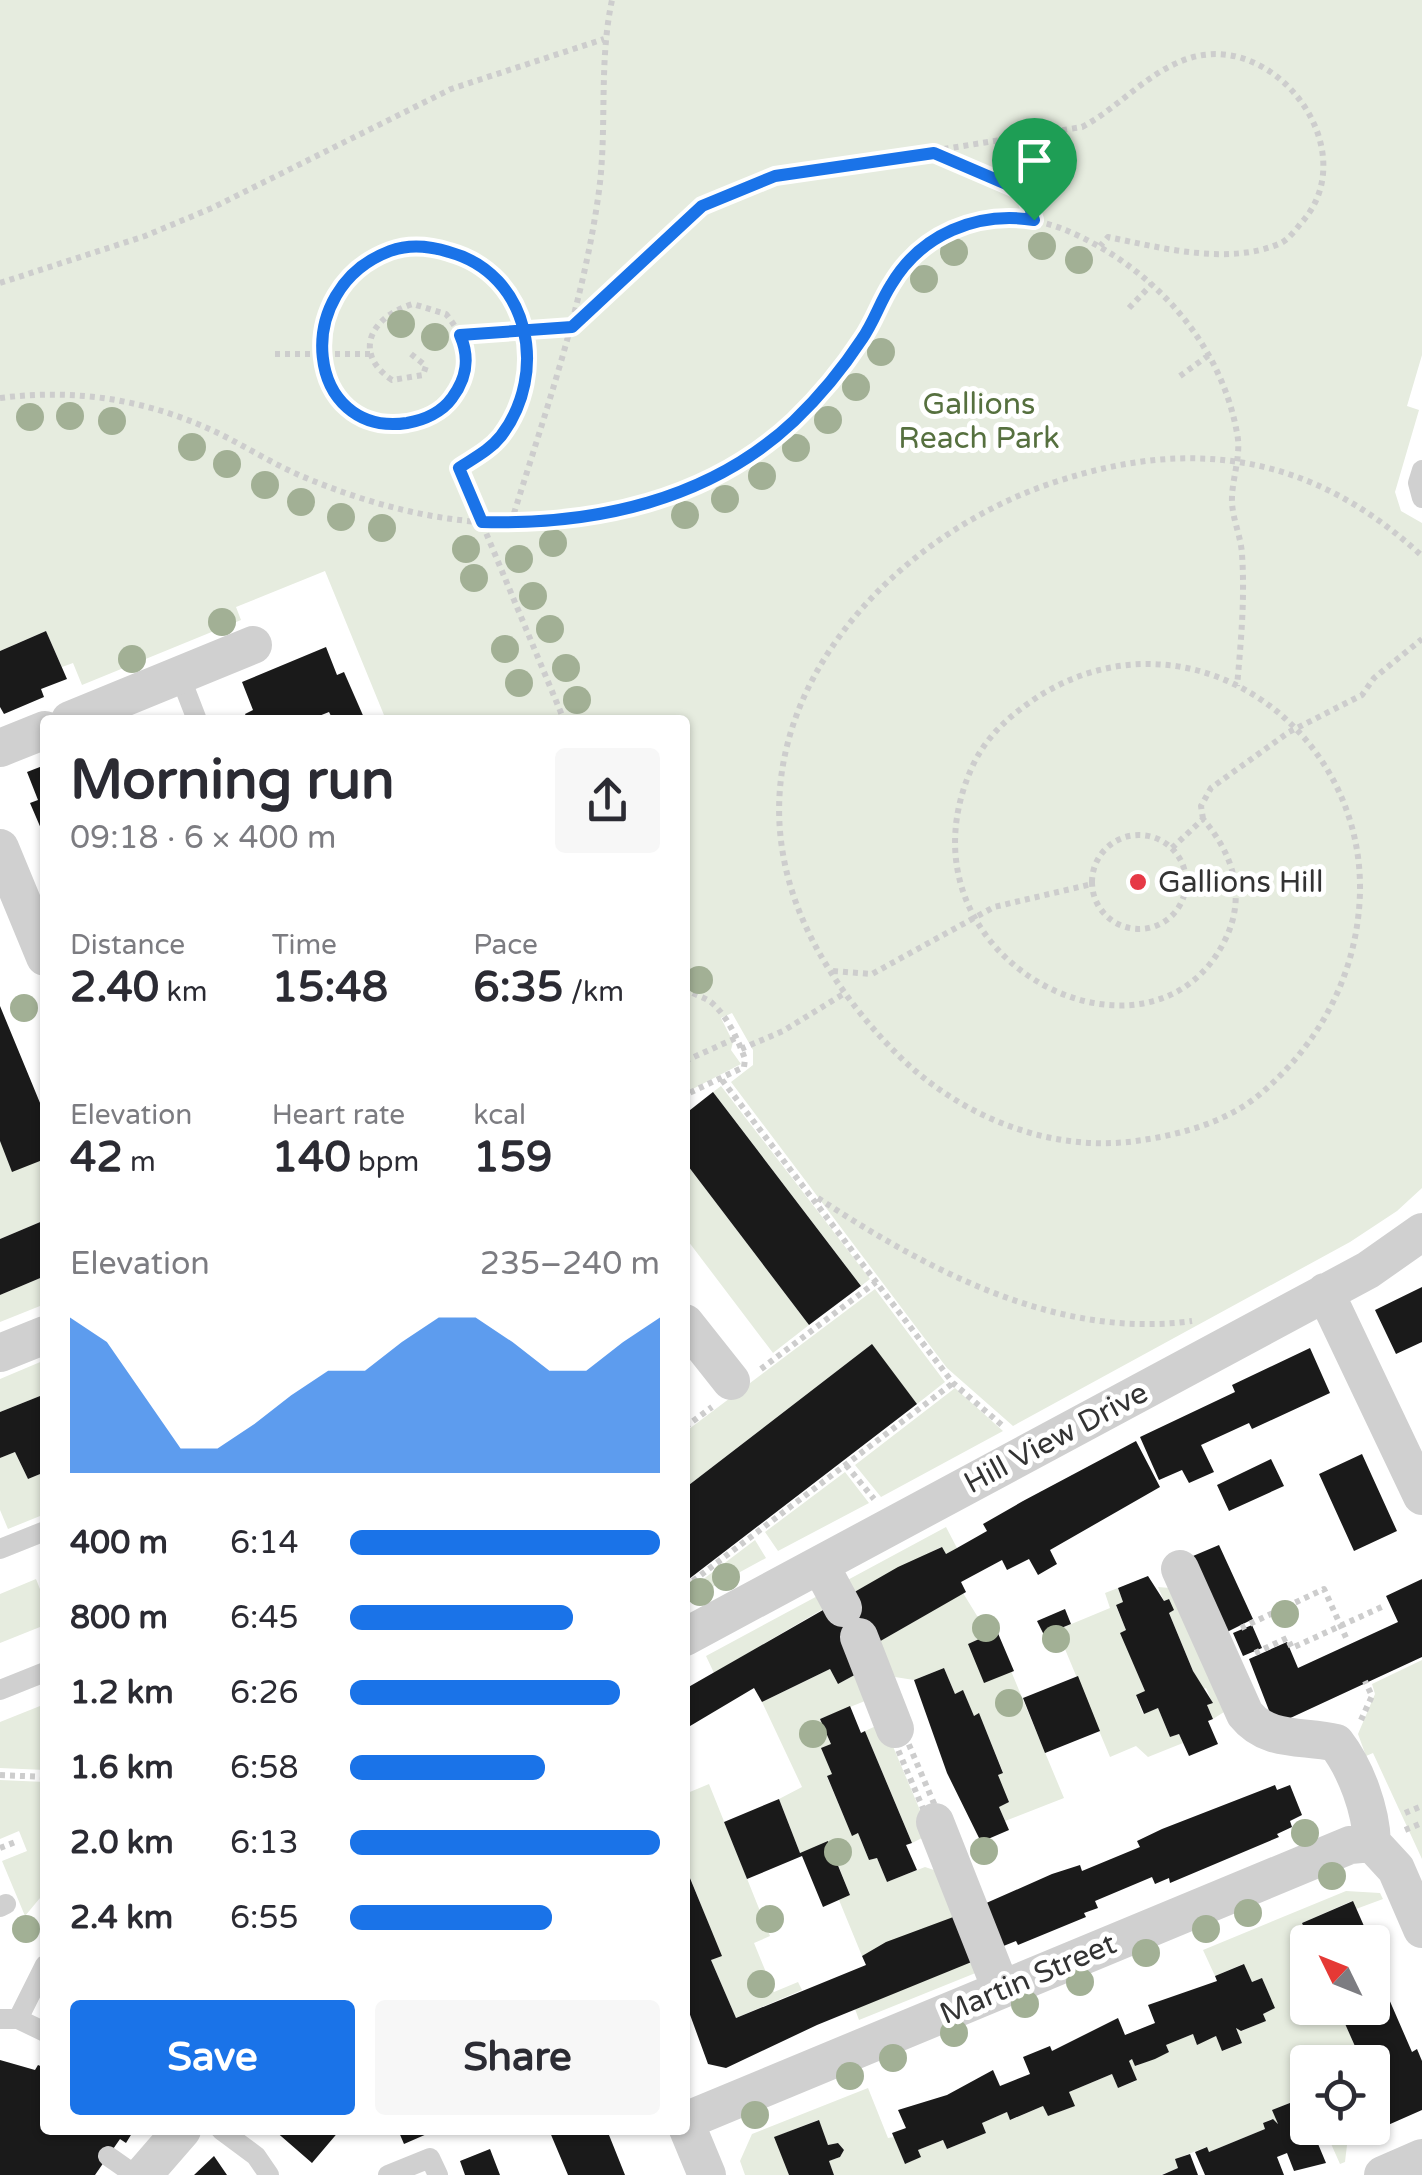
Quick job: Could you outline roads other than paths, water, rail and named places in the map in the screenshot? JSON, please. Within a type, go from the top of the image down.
[{"type":"street","points":[[82,715],[253,645]]},
{"type":"street","points":[[0,748],[40,732]]},
{"type":"street","points":[[0,848],[40,945]]},
{"type":"street","name":"Hill View Drive","points":[[690,1634],[1368,1270],[1422,1232]]},
{"type":"street","points":[[1325,1292],[1422,1496]]},
{"type":"street","points":[[690,1328],[736,1385]]},
{"type":"street","points":[[0,1353],[40,1337]]},
{"type":"street","points":[[820,1565],[851,1622],[895,1729]]},
{"type":"street","points":[[1180,1570],[1256,1728],[1271,1735],[1336,1743],[1348,1759],[1369,1819],[1372,1843],[1396,1869],[1422,1930]]},
{"type":"street","points":[[934,1822],[1002,1990]]},
{"type":"street","name":"Martin Street","points":[[690,2119],[1350,1845],[1372,1843]]},
{"type":"street","points":[[690,2133],[707,2175]]},
{"type":"street","points":[[144,2175],[178,2135]]},
{"type":"street","points":[[1383,2175],[1422,2158]]},
{"type":"lane","points":[[1422,470],[1418,483],[1422,498]]},
{"type":"lane","points":[[180,676],[194,715]]},
{"type":"lane","points":[[0,1549],[40,1533]]},
{"type":"lane","points":[[0,1690],[40,1674]]},
{"type":"lane","points":[[40,1972],[9,2019],[40,2030]]},
{"type":"lane","points":[[228,2135],[256,2156],[269,2175]]},
{"type":"lane","points":[[108,2156],[136,2175]]},
{"type":"lane","points":[[388,2175],[430,2158],[438,2175]]},
{"type":"place","name":"Gallions Hill","points":[[1138,882]]},
{"type":"park label","name":"Gallions Reach Park","points":[[979,421]]}]
